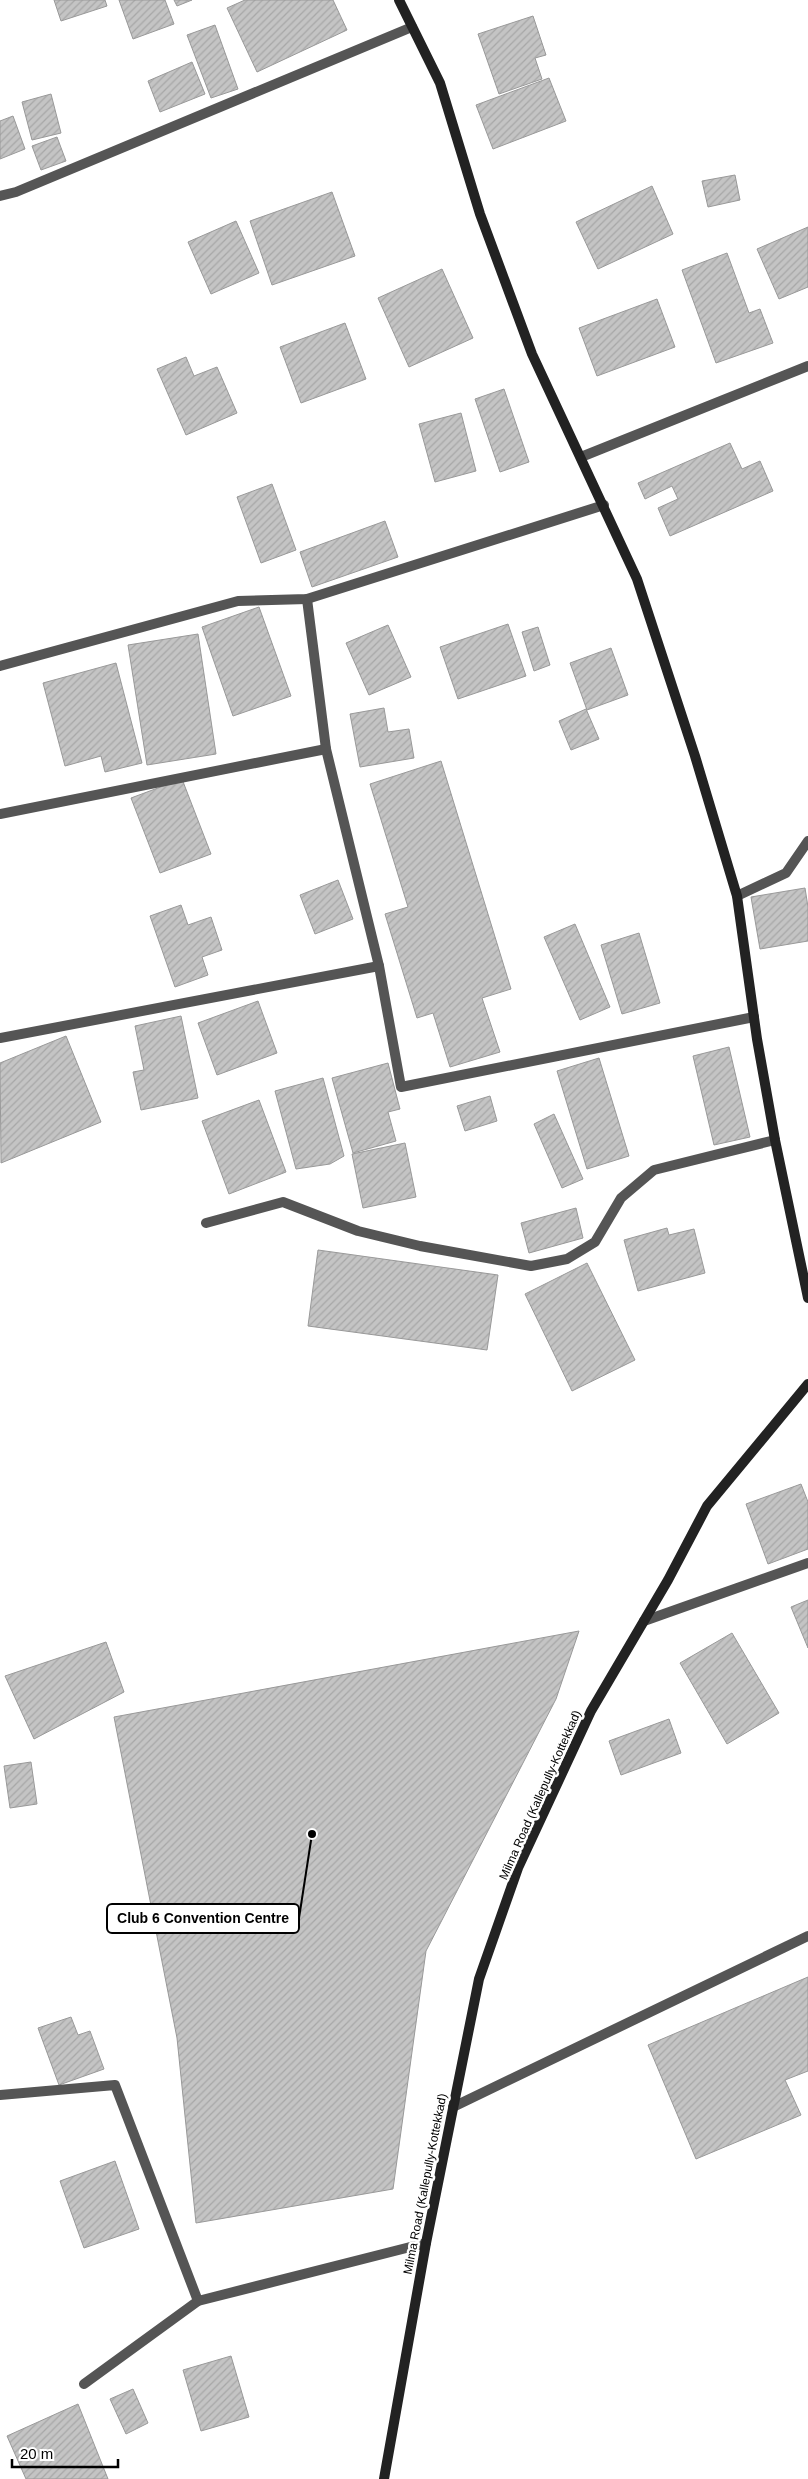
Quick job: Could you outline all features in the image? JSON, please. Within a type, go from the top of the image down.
[{"type":"street","points":[[399,0],[440,83],[480,214],[532,354],[637,578],[695,756],[736,896],[775,1140],[808,1298]]},
{"type":"street","points":[[0,196],[16,192],[412,28]]},
{"type":"street","points":[[581,457],[808,366]]},
{"type":"street","points":[[0,666],[238,601],[307,600],[604,505]]},
{"type":"street","points":[[307,600],[326,749],[379,966],[401,1087],[754,1017]]},
{"type":"street","points":[[0,814],[326,749]]},
{"type":"street","points":[[736,896],[786,873],[808,841]]},
{"type":"street","points":[[0,1038],[379,966]]},
{"type":"street","points":[[206,1223],[283,1202],[367,1233],[420,1246],[530,1266],[567,1260],[595,1242],[621,1198],[654,1170],[775,1140]]},
{"type":"street","name":"Milma Road (Kallepully-Kottekkad)","points":[[384,2479],[426,2243],[479,1980],[518,1868],[591,1711],[644,1621],[707,1506],[808,1384]]},
{"type":"street","points":[[644,1621],[808,1563]]},
{"type":"street","points":[[453,2107],[808,1936]]},
{"type":"street","points":[[0,2095],[115,2085],[198,2301]]},
{"type":"street","points":[[84,2384],[198,2301],[426,2243]]},
{"type":"building","points":[[54,0],[105,0],[107,6],[61,21]]},
{"type":"building","points":[[119,0],[165,0],[174,24],[133,39]]},
{"type":"building","points":[[174,0],[192,0],[177,6]]},
{"type":"building","points":[[245,0],[333,0],[347,30],[257,72],[227,8]]},
{"type":"building","points":[[533,16],[546,55],[535,58],[542,79],[499,94],[478,34]]},
{"type":"building","points":[[215,25],[238,89],[211,98],[187,35]]},
{"type":"building","points":[[192,62],[205,94],[160,112],[148,81]]},
{"type":"building","points":[[549,78],[566,121],[493,149],[476,105]]},
{"type":"building","points":[[51,94],[61,133],[32,140],[22,102]]},
{"type":"building","points":[[13,116],[25,149],[0,159],[0,121]]},
{"type":"building","points":[[57,137],[66,161],[41,170],[32,146]]},
{"type":"building","points":[[735,175],[740,200],[708,207],[702,181]]},
{"type":"building","points":[[652,186],[673,234],[598,269],[576,222]]},
{"type":"building","points":[[332,192],[355,256],[272,285],[250,221]]},
{"type":"building","points":[[236,221],[259,273],[211,294],[188,242]]},
{"type":"building","points":[[808,227],[808,287],[779,299],[757,249]]},
{"type":"building","points":[[727,253],[749,313],[760,309],[773,343],[716,363],[682,270]]},
{"type":"building","points":[[442,269],[473,338],[409,367],[378,298]]},
{"type":"building","points":[[657,299],[675,347],[597,376],[579,328]]},
{"type":"building","points":[[345,323],[366,379],[301,403],[280,347]]},
{"type":"building","points":[[186,357],[194,376],[217,367],[237,413],[186,435],[157,369]]},
{"type":"building","points":[[504,389],[529,462],[500,472],[475,399]]},
{"type":"building","points":[[461,413],[476,471],[435,482],[419,424]]},
{"type":"building","points":[[730,443],[742,469],[760,461],[773,491],[670,536],[658,508],[678,499],[672,486],[645,499],[638,483]]},
{"type":"building","points":[[272,484],[296,550],[261,563],[237,497]]},
{"type":"building","points":[[385,521],[398,557],[312,587],[300,552]]},
{"type":"building","points":[[259,607],[291,696],[233,716],[202,627]]},
{"type":"building","points":[[508,624],[526,676],[458,699],[440,647]]},
{"type":"building","points":[[388,625],[411,677],[369,695],[346,643]]},
{"type":"building","points":[[538,627],[550,665],[534,671],[522,632]]},
{"type":"building","points":[[198,634],[216,754],[147,765],[128,645]]},
{"type":"building","points":[[611,648],[628,695],[587,710],[570,663]]},
{"type":"building","points":[[116,663],[142,763],[105,772],[101,756],[65,766],[43,683]]},
{"type":"building","points":[[384,708],[388,732],[409,729],[414,758],[360,767],[350,714]]},
{"type":"building","points":[[586,709],[599,739],[571,750],[559,721]]},
{"type":"building","points":[[441,761],[511,989],[482,998],[500,1052],[450,1067],[433,1013],[417,1018],[385,914],[408,907],[370,784]]},
{"type":"building","points":[[182,779],[211,854],[160,873],[131,798]]},
{"type":"building","points":[[338,880],[353,919],[315,934],[300,895]]},
{"type":"building","points":[[805,888],[808,907],[808,941],[760,949],[751,897]]},
{"type":"building","points":[[181,905],[188,925],[211,917],[222,950],[202,957],[208,975],[175,987],[150,916]]},
{"type":"building","points":[[575,924],[610,1007],[580,1020],[544,937]]},
{"type":"building","points":[[639,933],[660,1003],[622,1014],[601,945]]},
{"type":"building","points":[[258,1001],[277,1053],[217,1075],[198,1023]]},
{"type":"building","points":[[181,1016],[198,1098],[141,1110],[133,1072],[144,1070],[135,1026]]},
{"type":"building","points":[[66,1036],[101,1122],[1,1163],[0,1063]]},
{"type":"building","points":[[729,1047],[750,1137],[714,1145],[693,1056]]},
{"type":"building","points":[[599,1058],[629,1156],[587,1169],[557,1071]]},
{"type":"building","points":[[388,1063],[400,1109],[388,1112],[396,1141],[353,1153],[332,1078]]},
{"type":"building","points":[[323,1078],[344,1156],[330,1164],[296,1169],[275,1091]]},
{"type":"building","points":[[490,1096],[497,1121],[465,1131],[457,1106]]},
{"type":"building","points":[[259,1100],[286,1172],[229,1194],[202,1121]]},
{"type":"building","points":[[554,1114],[583,1179],[562,1188],[534,1124]]},
{"type":"building","points":[[405,1143],[416,1197],[363,1208],[352,1154]]},
{"type":"building","points":[[576,1208],[583,1238],[529,1253],[521,1223]]},
{"type":"building","points":[[667,1228],[669,1235],[694,1229],[705,1273],[638,1291],[624,1240]]},
{"type":"building","points":[[318,1250],[498,1275],[487,1350],[308,1326]]},
{"type":"building","points":[[587,1263],[635,1360],[572,1391],[525,1294]]},
{"type":"building","points":[[801,1484],[808,1502],[808,1549],[768,1564],[746,1504]]},
{"type":"building","points":[[808,1600],[808,1648],[791,1607]]},
{"type":"building","points":[[579,1631],[556,1699],[426,1951],[393,2189],[196,2223],[177,2038],[114,1717]]},
{"type":"building","points":[[732,1633],[779,1713],[727,1744],[680,1663]]},
{"type":"building","points":[[106,1642],[124,1692],[34,1739],[5,1676]]},
{"type":"building","points":[[669,1719],[681,1753],[621,1775],[609,1741]]},
{"type":"building","points":[[31,1762],[37,1804],[10,1808],[4,1766]]},
{"type":"building","points":[[808,1977],[808,2071],[785,2080],[801,2115],[696,2159],[648,2045]]},
{"type":"building","points":[[71,2017],[78,2035],[90,2031],[104,2069],[59,2085],[38,2028]]},
{"type":"building","points":[[115,2161],[139,2229],[84,2248],[60,2181]]},
{"type":"building","points":[[231,2356],[249,2417],[201,2431],[183,2370]]},
{"type":"building","points":[[133,2389],[148,2423],[126,2434],[110,2399]]},
{"type":"building","points":[[78,2404],[108,2479],[26,2479],[7,2436]]},
{"type":"place","name":"Club 6 Convention Centre","points":[[312,1834]]}]
